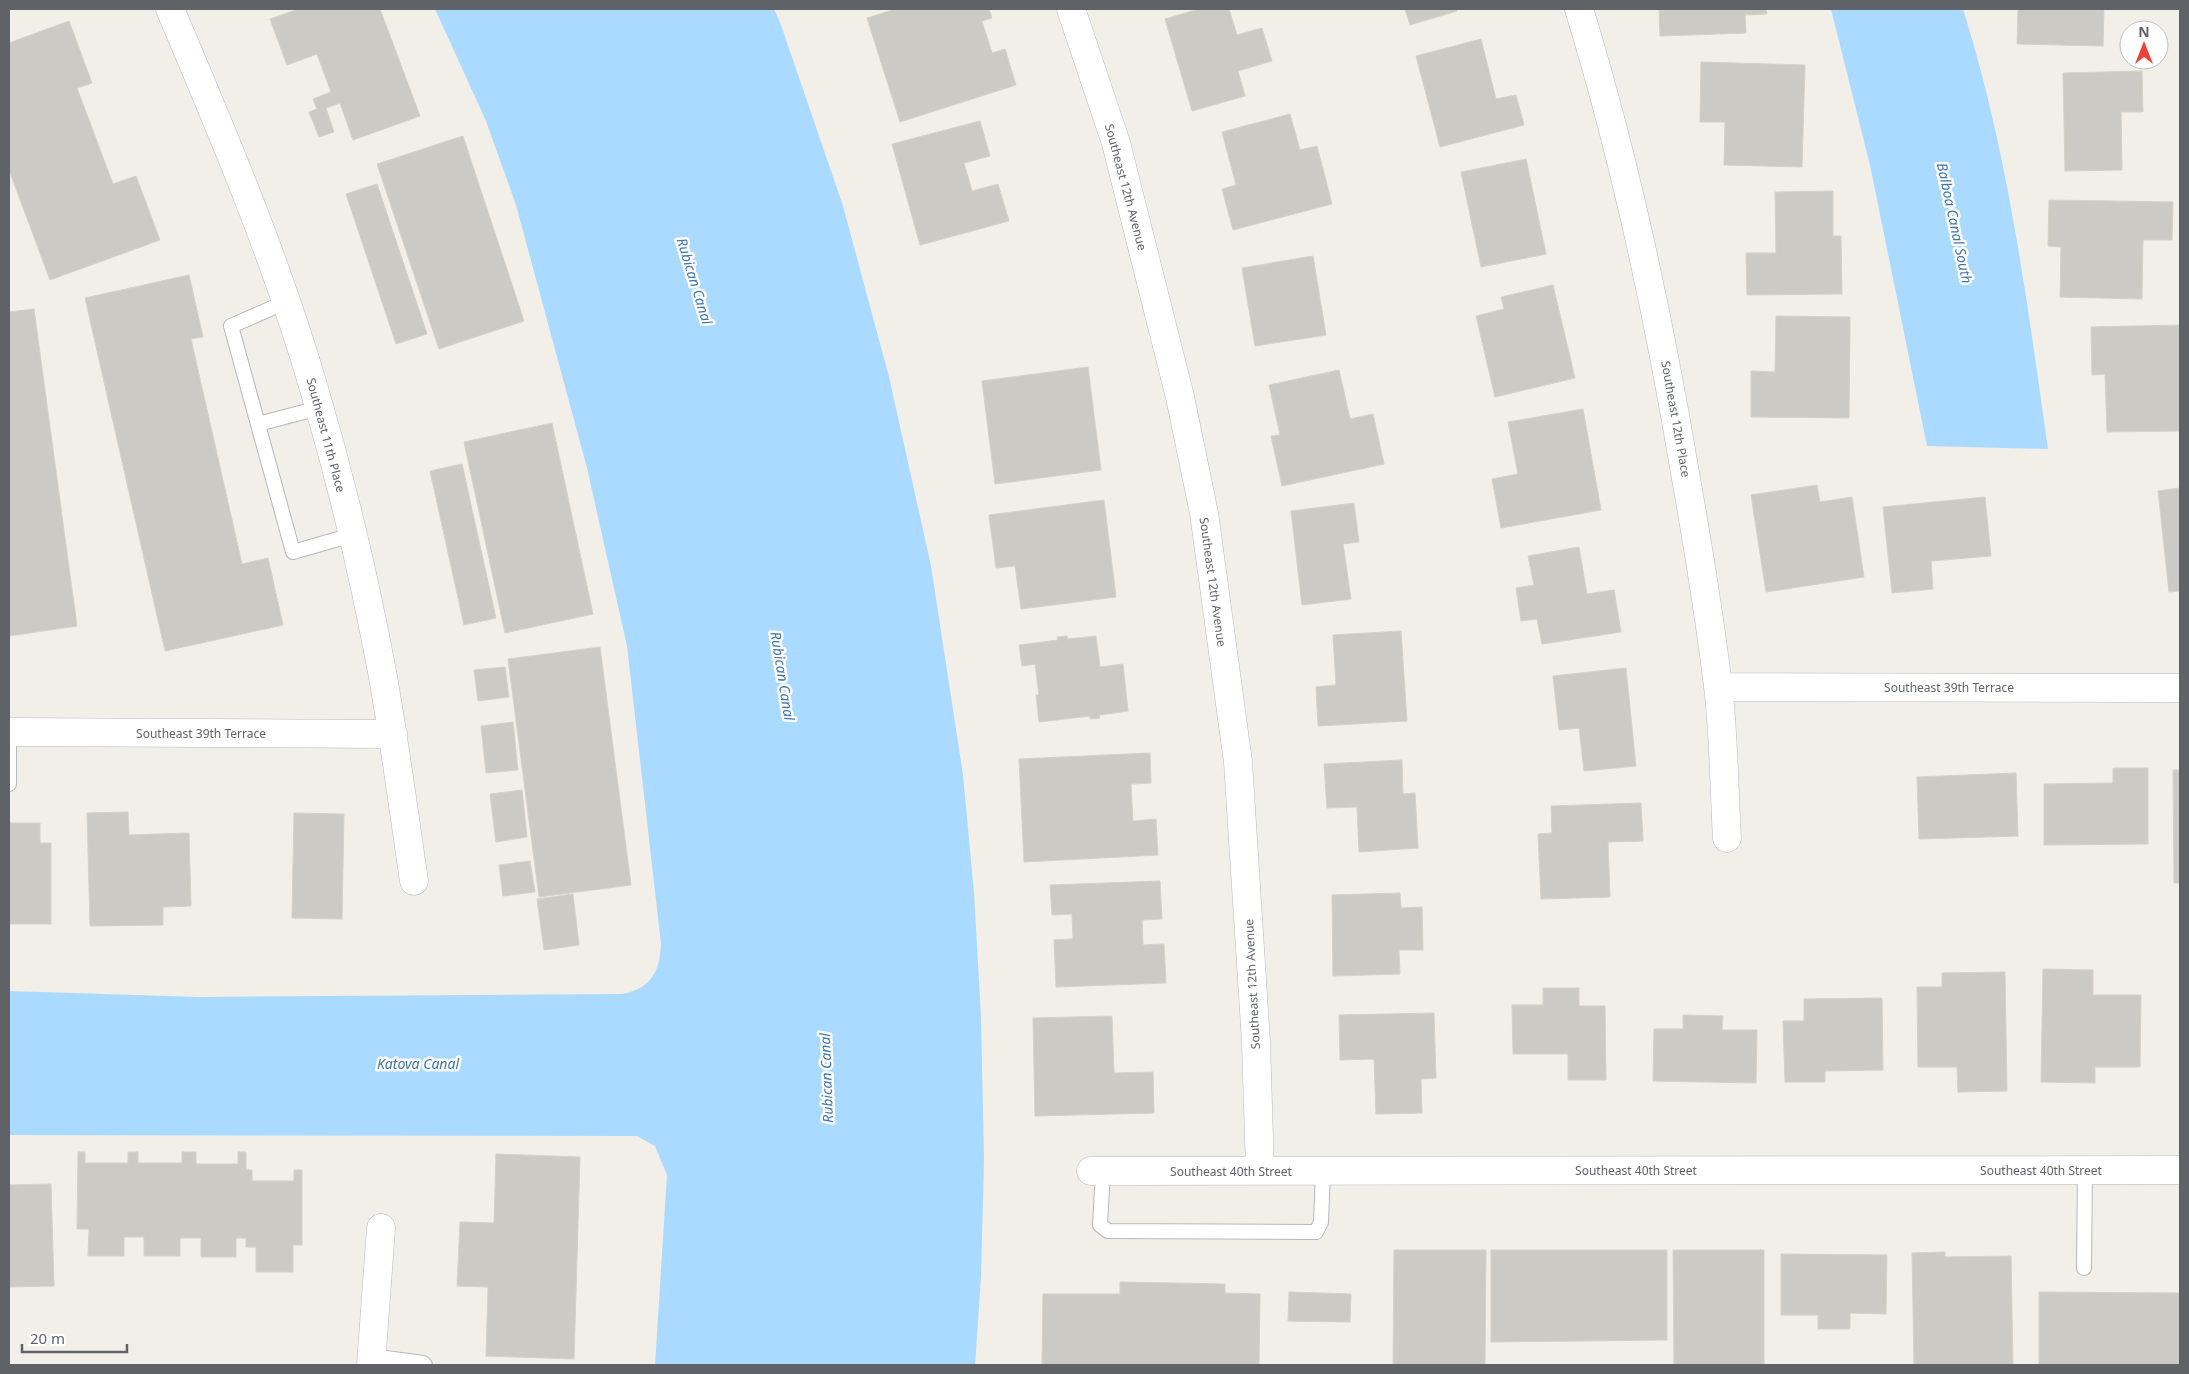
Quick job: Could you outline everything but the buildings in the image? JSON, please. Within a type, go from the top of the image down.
[{"type":"street","name":"Southeast 11th Place","points":[[170,9],[237,165],[286,302],[319,408],[352,535],[383,676],[414,881]]},
{"type":"street","name":"Southeast 12th Avenue","points":[[1071,9],[1116,143],[1180,396],[1204,513],[1238,762],[1256,1042],[1260,1170]]},
{"type":"street","name":"Southeast 12th Place","points":[[1579,9],[1603,90],[1643,252],[1669,377],[1693,519],[1718,687],[1727,838]]},
{"type":"street","name":"Southeast 39th Terrace","points":[[1718,687],[2180,688]]},
{"type":"street","name":"Southeast 39th Terrace","points":[[9,732],[393,734]]},
{"type":"street","name":"Southeast 40th Street","points":[[1097,1171],[2180,1170]]},
{"type":"street","points":[[371,1360],[381,1228]]},
{"type":"lane","points":[[286,302],[231,326],[293,552],[352,535]]},
{"type":"lane","points":[[258,424],[319,408]]},
{"type":"lane","points":[[9,732],[9,784]]},
{"type":"lane","points":[[1097,1171],[1100,1225],[1108,1231],[1316,1232],[1321,1222],[1323,1170]]},
{"type":"lane","points":[[2084,1268],[2085,1170]]},
{"type":"lane","points":[[371,1360],[423,1363],[425,1365]]},
{"type":"water","points":[[435,9],[774,9],[781,25],[843,206],[889,377],[931,566],[963,775],[974,893],[981,1017],[984,1159],[981,1277],[975,1365],[655,1365],[667,1175],[655,1146],[637,1136],[9,1135],[9,991],[198,997],[622,994],[640,988],[647,983],[656,970],[661,944],[627,646],[587,468],[516,205],[486,121]]},
{"type":"water","name":"Balboa Canal South","points":[[1831,9],[1963,9],[1979,63],[2004,172],[2024,282],[2048,449],[1927,446],[1870,165]]},
{"type":"water label","name":"Rubican Canal","points":[[695,281]]},
{"type":"water label","name":"Rubican Canal","points":[[783,676]]},
{"type":"water label","name":"Katova Canal","points":[[418,1063]]},
{"type":"water label","name":"Rubican Canal","points":[[826,1078]]}]
